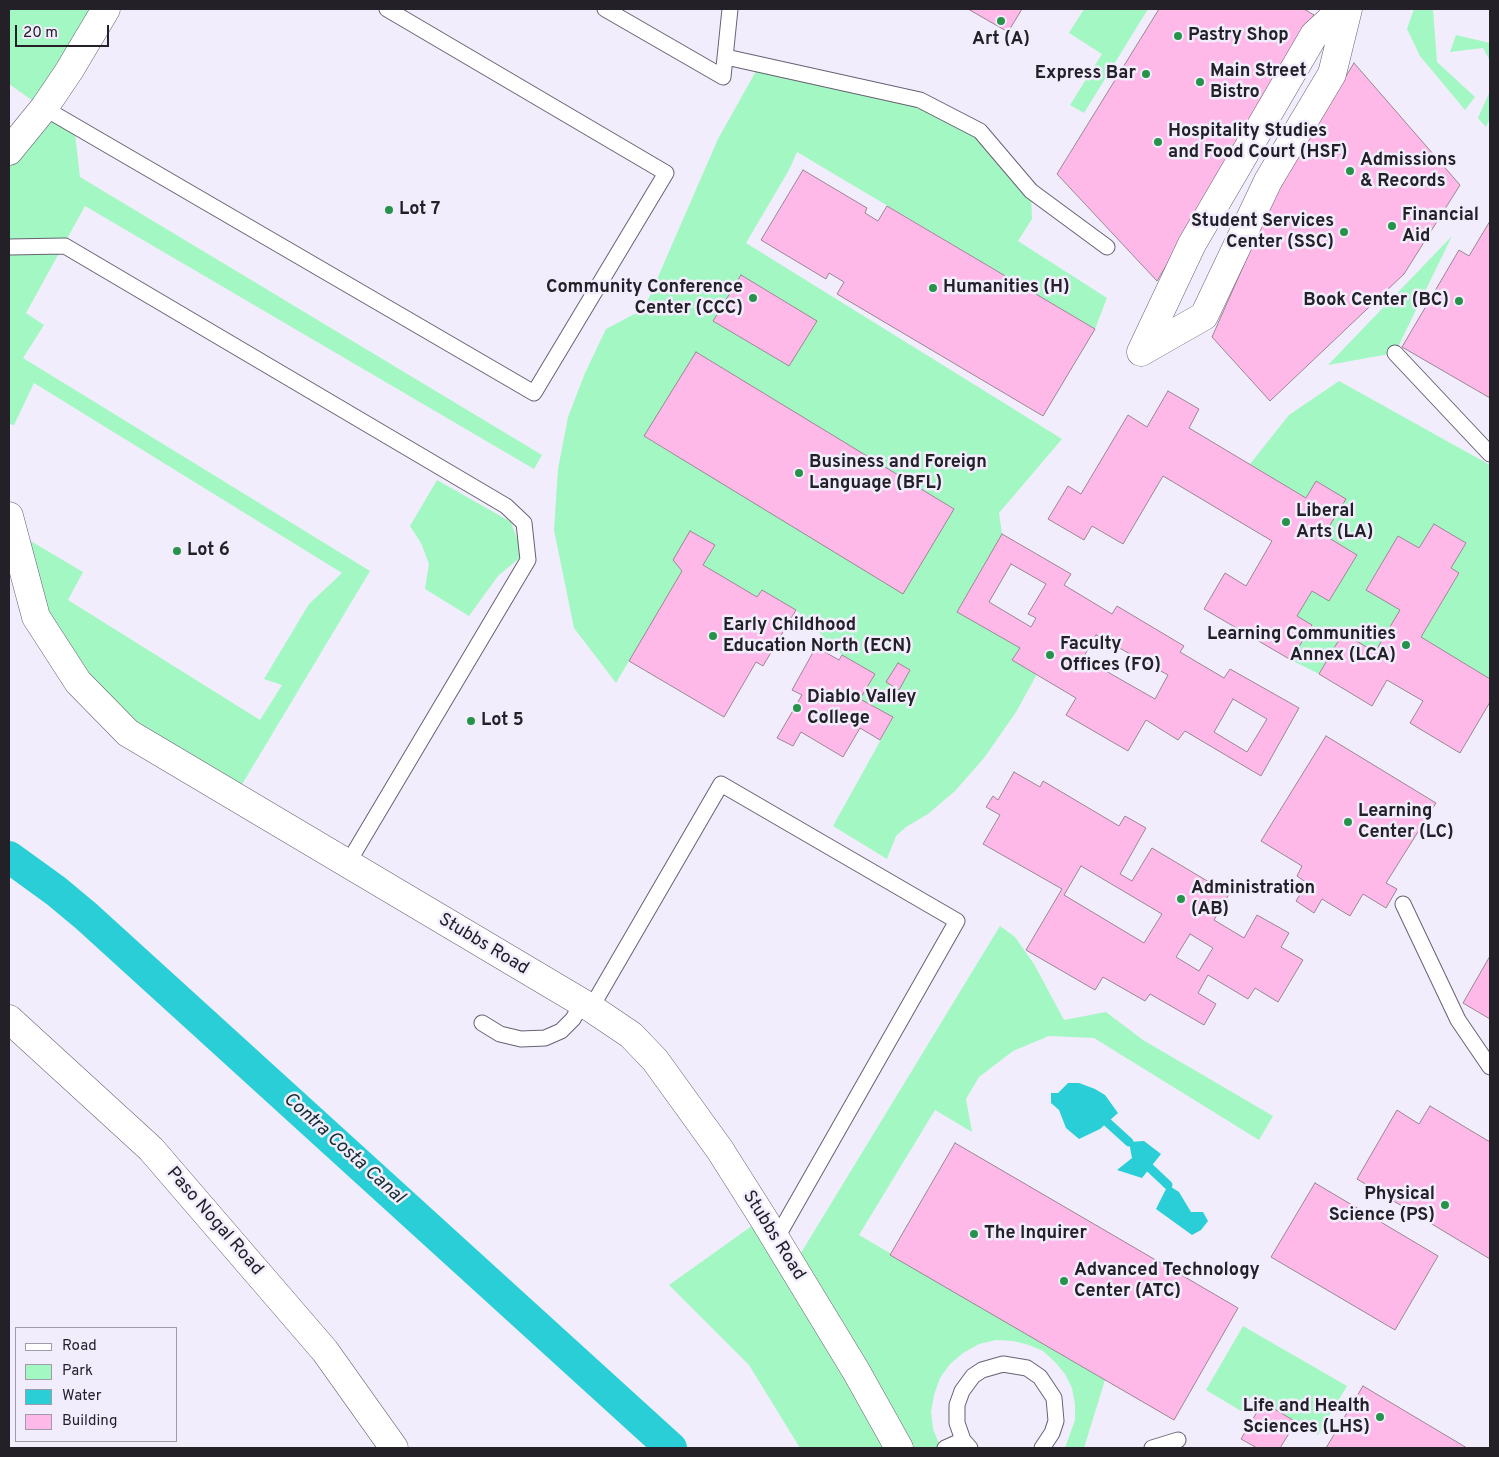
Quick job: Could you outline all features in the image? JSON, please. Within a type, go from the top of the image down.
[{"type":"street","points":[[9,151],[44,108],[69,72],[106,9]]},
{"type":"street","points":[[1342,9],[1314,35],[1229,180],[1192,244],[1141,352],[1204,316],[1268,180],[1332,74],[1348,9]]},
{"type":"street","points":[[1229,180],[1268,180]]},
{"type":"street","name":"Stubbs Road","points":[[9,516],[36,617],[78,682],[128,733],[586,1006],[631,1035],[655,1060],[720,1150],[776,1239],[856,1371],[899,1448]]},
{"type":"street","name":"Paso Nogal Road","points":[[9,1019],[151,1149],[326,1351],[394,1448]]},
{"type":"lane","points":[[44,108],[534,392],[666,173],[387,9]]},
{"type":"lane","points":[[605,9],[723,77],[730,9]]},
{"type":"lane","points":[[726,57],[920,100],[980,131],[1031,192],[1107,247]]},
{"type":"lane","points":[[9,247],[65,246],[506,506],[524,522],[528,560],[348,864]]},
{"type":"lane","points":[[1394,353],[1490,454]]},
{"type":"lane","points":[[482,1023],[507,1036],[521,1039],[545,1038],[561,1031],[586,1006],[721,784],[957,921],[776,1239]]},
{"type":"lane","points":[[1403,904],[1458,1020],[1490,1068]]},
{"type":"lane","points":[[945,1448],[967,1444],[957,1414],[962,1391],[974,1376],[982,1370],[1003,1364],[1015,1364],[1027,1368],[1040,1377],[1054,1398],[1056,1421],[1047,1447]]},
{"type":"lane","points":[[1152,1448],[1178,1440]]},
{"type":"green space","points":[[9,9],[106,9],[44,108],[74,125],[80,177],[542,455],[534,469],[85,206],[26,313],[44,325],[23,358],[370,571],[235,796],[78,682],[12,530],[83,572],[68,600],[260,720],[282,685],[264,679],[309,604],[342,573],[34,383],[14,425],[9,424],[9,151],[43,108],[9,84]]},
{"type":"green space","points":[[1084,9],[1148,9],[1084,113],[1070,105],[1102,54],[1069,33]]},
{"type":"green space","points":[[1414,9],[1433,9],[1437,62],[1475,97],[1465,110],[1420,56],[1407,29]]},
{"type":"green space","points":[[1456,35],[1490,43],[1490,61],[1483,48],[1450,52]]},
{"type":"green space","points":[[760,64],[920,100],[980,131],[1031,191],[1032,219],[1018,241],[1107,298],[1095,329],[797,152],[789,170],[746,243],[1062,439],[999,513],[1002,534],[957,612],[1020,648],[1012,660],[1037,674],[1016,712],[984,758],[955,791],[928,814],[906,827],[896,836],[887,859],[833,826],[893,718],[860,699],[875,674],[842,655],[796,610],[762,590],[757,597],[703,565],[715,545],[691,531],[682,571],[616,683],[574,628],[554,530],[558,469],[568,417],[585,373],[606,329],[644,309],[718,139]],"holes":[[[741,275],[817,321],[789,366],[713,321]],[[696,352],[954,509],[903,593],[645,437]],[[898,663],[910,670],[899,689],[887,682]]]},
{"type":"green space","points":[[1490,91],[1490,118],[1486,127],[1478,118]]},
{"type":"green space","points":[[1452,236],[1395,353],[1328,365]]},
{"type":"green space","points":[[1339,381],[1490,465],[1490,679],[1421,637],[1459,574],[1451,568],[1466,543],[1434,524],[1419,548],[1398,536],[1366,589],[1400,610],[1375,652],[1344,633],[1319,674],[1291,660],[1312,625],[1297,616],[1312,591],[1329,601],[1357,555],[1324,535],[1346,499],[1316,481],[1306,498],[1250,464],[1289,415]]},
{"type":"green space","points":[[437,480],[511,522],[523,555],[498,576],[469,616],[425,589],[429,564],[421,543],[410,526]]},
{"type":"green space","points":[[1000,926],[1015,937],[1034,964],[1064,1020],[1106,1012],[1143,1040],[1273,1116],[1259,1140],[1094,1038],[1049,1036],[1013,1051],[979,1077],[966,1099],[972,1132],[935,1110],[859,1235],[1105,1380],[1084,1448],[1065,1448],[1075,1420],[1075,1404],[1072,1388],[1065,1374],[1043,1351],[1013,1341],[996,1340],[979,1344],[963,1353],[950,1364],[940,1378],[931,1412],[933,1429],[941,1448],[800,1448],[749,1365],[669,1285],[763,1218],[793,1266]]},
{"type":"green space","points":[[1243,1326],[1347,1386],[1318,1435],[1252,1396],[1241,1411],[1206,1390]]},
{"type":"water","points":[[1068,1083],[1079,1083],[1105,1095],[1118,1113],[1100,1129],[1079,1139],[1066,1128],[1059,1110],[1051,1103],[1051,1093],[1058,1093]]},
{"type":"water","points":[[1144,1141],[1161,1154],[1142,1178],[1117,1170],[1132,1158],[1129,1142]]},
{"type":"water","points":[[1168,1185],[1179,1192],[1191,1212],[1203,1212],[1208,1221],[1201,1230],[1192,1235],[1156,1209]]},
{"type":"building","name":"Art (A)","points":[[968,9],[1022,9],[1008,32]]},
{"type":"building","name":"Hospitality Studies and Food Court (HSF)","points":[[1159,9],[1304,9],[1314,15],[1157,281],[1057,174]]},
{"type":"building","name":"Student Services Center (SSC)","points":[[1354,63],[1460,185],[1404,274],[1270,401],[1212,337],[1277,190]]},
{"type":"building","name":"Humanities (H)","points":[[803,170],[867,208],[865,213],[878,221],[887,206],[1095,329],[1043,416],[837,294],[844,282],[829,273],[826,279],[761,240]]},
{"type":"building","name":"Book Center (BC)","points":[[1490,221],[1490,398],[1402,347],[1459,250],[1469,256]]},
{"type":"building","name":"Community Conference Center (CCC)","points":[[741,275],[817,321],[789,366],[713,321]]},
{"type":"building","name":"Business and Foreign Language (BFL)","points":[[696,352],[954,509],[903,594],[644,436]]},
{"type":"building","name":"Liberal Arts (LA)","points":[[1168,391],[1199,409],[1189,428],[1306,498],[1316,481],[1346,499],[1324,535],[1357,555],[1329,601],[1312,591],[1297,616],[1312,625],[1291,660],[1204,609],[1225,573],[1246,586],[1272,541],[1163,476],[1123,544],[1092,526],[1084,540],[1048,519],[1068,486],[1081,494],[1128,415],[1147,427]]},
{"type":"building","name":"Learning Communities Annex (LCA)","points":[[1434,524],[1466,543],[1451,568],[1459,573],[1421,637],[1490,679],[1490,702],[1460,753],[1410,723],[1423,701],[1387,680],[1372,706],[1319,674],[1343,633],[1375,652],[1400,610],[1366,590],[1398,536],[1419,548]]},
{"type":"building","name":"Early Childhood Education North (ECN)","points":[[690,531],[715,545],[703,565],[757,597],[762,590],[796,610],[763,666],[756,662],[724,717],[629,661],[682,571],[673,560]]},
{"type":"building","name":"Faculty Offices (FO)","points":[[1002,534],[1071,574],[1064,585],[1112,614],[1117,606],[1184,646],[1180,652],[1224,678],[1230,669],[1299,708],[1261,776],[1185,731],[1178,740],[1146,720],[1128,751],[1066,715],[1076,698],[1012,660],[1020,648],[957,612]],"holes":[[[1011,564],[1046,584],[1028,614],[1036,618],[1031,627],[989,602]],[[1096,635],[1168,675],[1155,699],[1083,658]],[[1233,699],[1267,719],[1247,752],[1214,732]]]},
{"type":"building","points":[[816,647],[839,660],[842,655],[875,674],[860,699],[893,717],[880,740],[860,728],[843,757],[801,732],[793,746],[777,738],[802,695],[792,690]]},
{"type":"building","points":[[898,663],[910,670],[899,690],[886,682]]},
{"type":"building","name":"Learning Center (LC)","points":[[1326,736],[1436,803],[1386,883],[1397,889],[1386,908],[1363,894],[1350,916],[1322,899],[1314,913],[1296,901],[1307,883],[1297,876],[1302,866],[1261,841]]},
{"type":"building","name":"Administration (AB)","points":[[1014,772],[1040,787],[1043,781],[1119,826],[1125,816],[1146,828],[1120,874],[1132,881],[1152,848],[1229,894],[1214,920],[1244,938],[1257,915],[1289,933],[1281,947],[1303,960],[1278,1002],[1255,988],[1248,999],[1208,975],[1198,993],[1216,1004],[1204,1025],[1150,994],[1145,1001],[1103,977],[1095,990],[1026,950],[1062,889],[983,844],[1000,815],[986,807],[993,796],[998,800]],"holes":[[[1081,866],[1162,914],[1144,943],[1064,895]],[[1190,934],[1213,948],[1199,971],[1176,957]]]},
{"type":"building","points":[[1490,956],[1490,1019],[1463,1003]]},
{"type":"building","name":"Physical Science (PS)","points":[[1430,1106],[1490,1142],[1490,1259],[1357,1179],[1397,1110],[1419,1124]]},
{"type":"building","name":"Advanced Technology Center (ATC)","points":[[955,1143],[1238,1308],[1174,1420],[890,1255]]},
{"type":"building","points":[[1315,1183],[1438,1256],[1395,1330],[1271,1257]]},
{"type":"building","name":"Life and Health Sciences (LHS)","points":[[1363,1386],[1467,1448],[1326,1448]]},
{"type":"building","points":[[1263,1402],[1296,1422],[1280,1448],[1257,1448],[1241,1439]]},
{"type":"waterway","name":"Contra Costa Canal","points":[[9,857],[56,891],[86,916],[671,1448]]},
{"type":"waterway","points":[[1107,1122],[1129,1142]]},
{"type":"waterway","points":[[1150,1168],[1168,1185]]},
{"type":"place","name":"Art (A)","points":[[1001,21]]},
{"type":"place","name":"Pastry Shop","points":[[1178,36]]},
{"type":"place","name":"Express Bar","points":[[1146,74]]},
{"type":"place","name":"Main Street Bistro","points":[[1200,82]]},
{"type":"place","name":"Hospitality Studies and Food Court (HSF)","points":[[1158,142]]},
{"type":"place","name":"Admissions & Records","points":[[1350,171]]},
{"type":"place","name":"Lot 7","points":[[389,210]]},
{"type":"place","name":"Financial Aid","points":[[1392,226]]},
{"type":"place","name":"Student Services Center (SSC)","points":[[1344,232]]},
{"type":"place","name":"Humanities (H)","points":[[933,288]]},
{"type":"place","name":"Community Conference Center (CCC)","points":[[753,298]]},
{"type":"place","name":"Book Center (BC)","points":[[1459,301]]},
{"type":"place","name":"Business and Foreign Language (BFL)","points":[[799,473]]},
{"type":"place","name":"Liberal Arts (LA)","points":[[1286,522]]},
{"type":"place","name":"Lot 6","points":[[177,551]]},
{"type":"place","name":"Early Childhood Education North (ECN)","points":[[713,636]]},
{"type":"place","name":"Learning Communities Annex (LCA)","points":[[1406,645]]},
{"type":"place","name":"Faculty Offices (FO)","points":[[1050,655]]},
{"type":"place","name":"Diablo Valley College","points":[[797,708]]},
{"type":"place","name":"Lot 5","points":[[471,721]]},
{"type":"place","name":"Learning Center (LC)","points":[[1348,822]]},
{"type":"place","name":"Administration (AB)","points":[[1181,899]]},
{"type":"place","name":"Physical Science (PS)","points":[[1445,1205]]},
{"type":"place","name":"The Inquirer","points":[[974,1234]]},
{"type":"place","name":"Advanced Technology Center (ATC)","points":[[1064,1281]]},
{"type":"place","name":"Life and Health Sciences (LHS)","points":[[1380,1417]]}]
